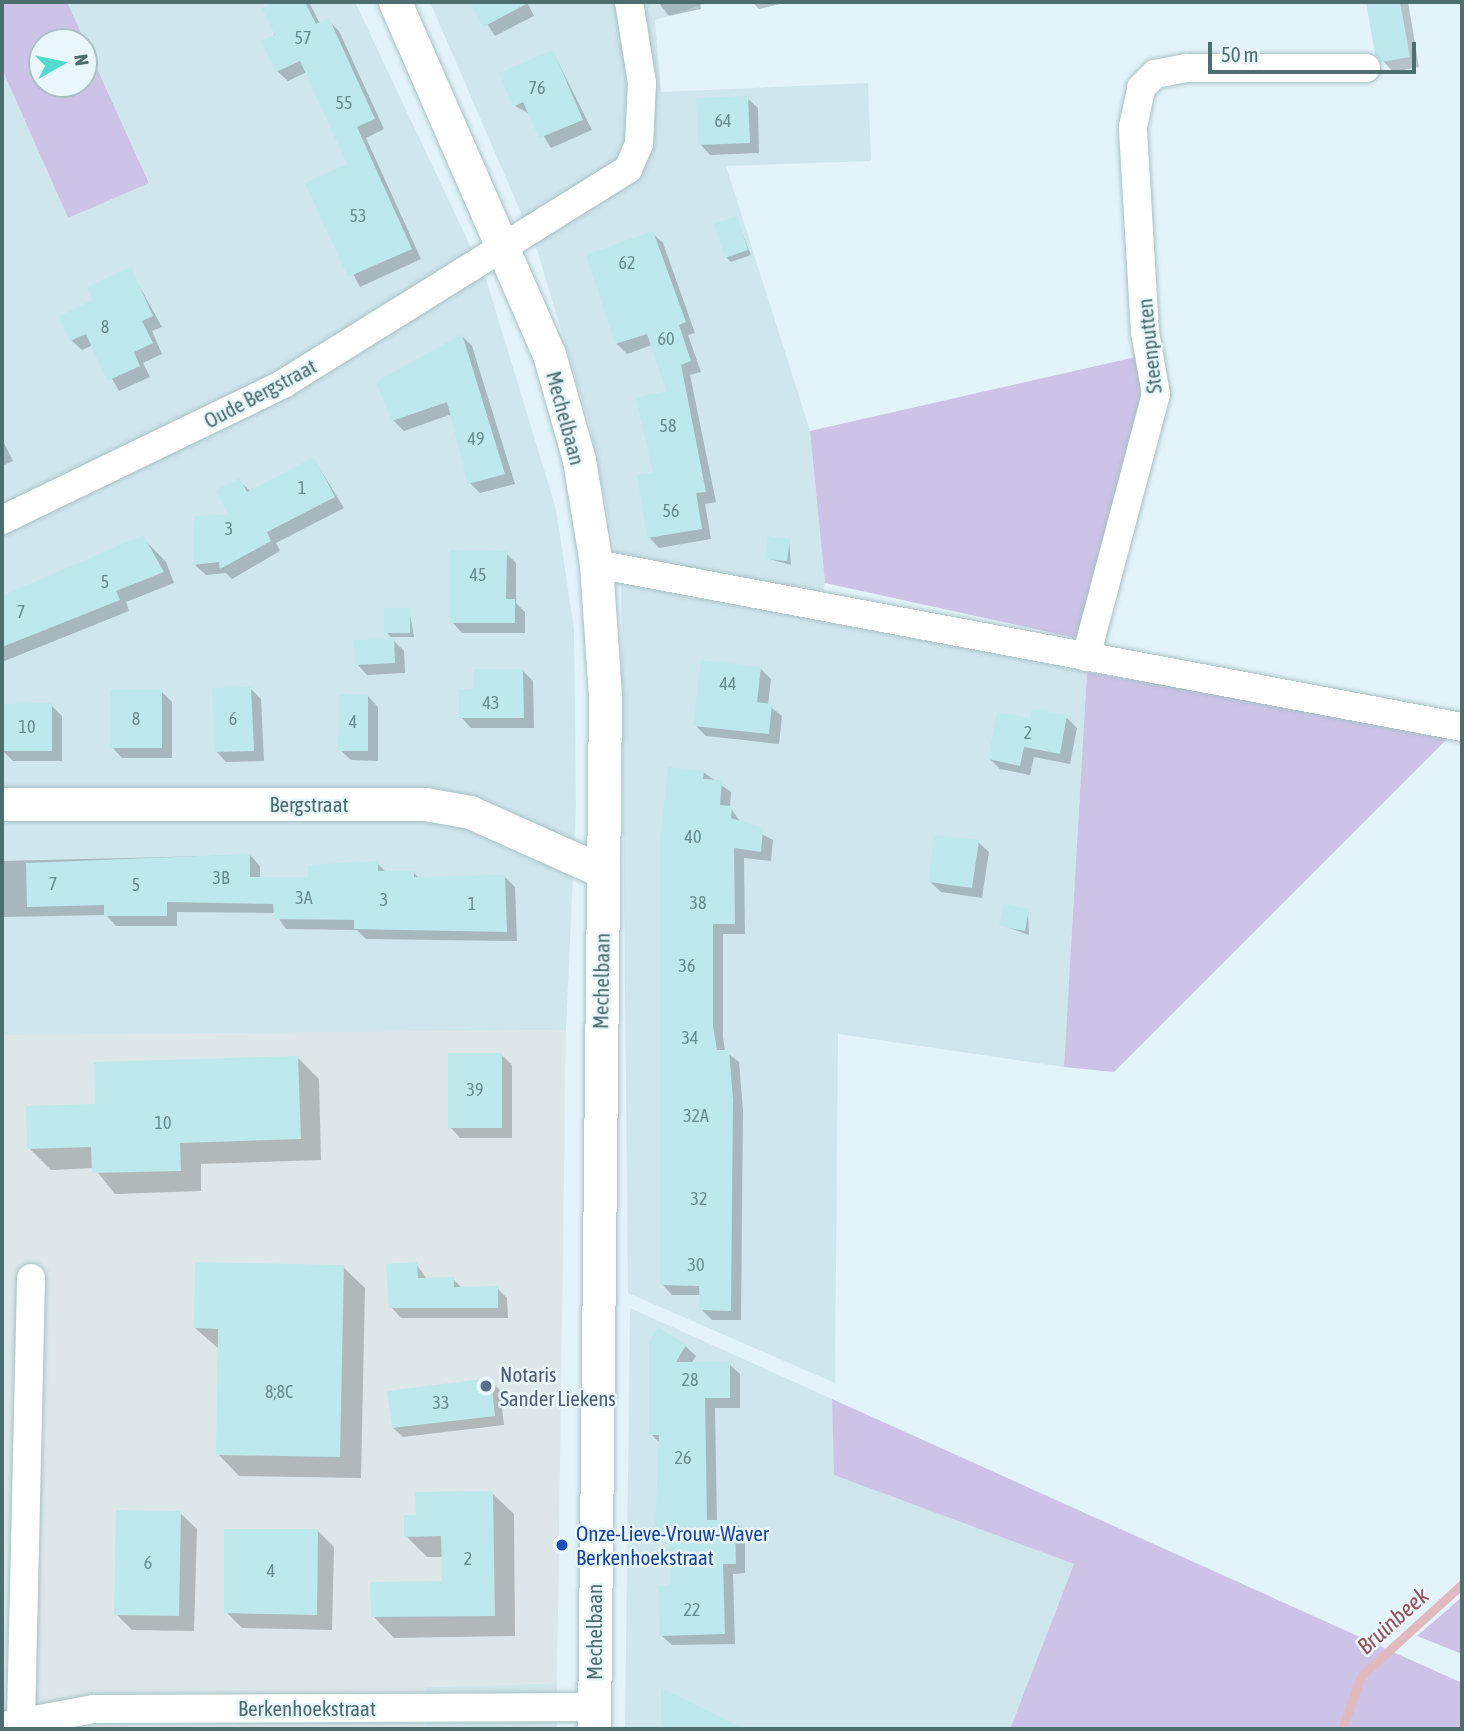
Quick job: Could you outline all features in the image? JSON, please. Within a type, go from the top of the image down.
[{"type":"street","name":"Mechelbaan","points":[[395,2],[507,247],[565,408],[596,564],[605,696],[595,1718]]},
{"type":"street","points":[[507,247],[628,169],[639,145],[642,83],[629,2]]},
{"type":"street","name":"Steenputten","points":[[1086,657],[1156,394],[1145,332],[1133,127],[1141,88],[1155,74],[1186,68],[1366,68]]},
{"type":"street","name":"Oude Bergstraat","points":[[2,520],[283,384],[507,247]]},
{"type":"street","points":[[596,564],[1462,727]]},
{"type":"street","name":"Bergstraat","points":[[2,804],[425,804],[470,812],[603,871]]},
{"type":"street","name":"Berkenhoekstraat","points":[[31,1278],[11,1723],[93,1709],[595,1718]]},
{"type":"shaded area","points":[[2,2],[67,2],[79,28],[28,28],[28,98],[98,98],[98,70],[149,183],[68,218],[2,69]]},
{"type":"shaded area","points":[[67,2],[355,2],[486,279],[556,509],[574,629],[576,807],[566,1030],[2,1037],[2,69],[68,218],[149,182],[98,70],[98,28],[79,28]]},
{"type":"shaded area","points":[[430,2],[711,2],[655,20],[661,92],[868,83],[871,161],[726,166],[810,431],[825,583],[819,610],[1087,672],[1064,1067],[838,1034],[835,1383],[628,1293],[621,581],[590,426],[537,250]]},
{"type":"shaded area","points":[[1140,356],[1140,410],[1076,638],[825,583],[810,431]]},
{"type":"shaded area","points":[[1087,672],[1452,734],[1114,1072],[1064,1067]]},
{"type":"shaded area","points":[[566,1030],[557,1683],[427,1687],[427,1729],[2,1729],[2,1035]]},
{"type":"shaded area","points":[[630,1308],[832,1399],[835,1475],[1074,1564],[1010,1729],[625,1729]]},
{"type":"shaded area","points":[[832,1399],[1462,1683],[1462,1729],[1010,1729],[1074,1564],[834,1475]]},
{"type":"shaded area","points":[[1462,1597],[1462,1654],[1417,1636]]},
{"type":"shaded area","points":[[557,1683],[557,1729],[427,1729],[427,1687]]},
{"type":"building","points":[[274,2],[305,2],[316,24],[329,18],[375,119],[357,127],[412,249],[348,277],[305,183],[347,164],[300,61],[276,72],[261,41],[275,35],[262,8]]},
{"type":"building","points":[[470,2],[530,2],[483,27]]},
{"type":"building","points":[[1366,2],[1400,2],[1410,57],[1381,62],[1375,54]]},
{"type":"building","points":[[553,50],[583,120],[539,138],[523,102],[513,107],[499,73]]},
{"type":"building","points":[[748,96],[750,143],[698,145],[696,98]]},
{"type":"building","points":[[737,216],[748,250],[725,258],[714,224]]},
{"type":"building","points":[[653,231],[686,322],[679,325],[691,361],[681,365],[706,492],[696,493],[702,529],[647,538],[637,475],[653,473],[636,398],[666,391],[647,334],[615,344],[586,255]]},
{"type":"building","points":[[131,267],[153,316],[142,321],[153,343],[134,352],[140,366],[107,381],[86,334],[70,341],[59,316],[93,300],[87,287]]},
{"type":"building","points":[[462,334],[505,474],[468,484],[447,402],[392,421],[376,382]]},
{"type":"building","points":[[314,457],[335,497],[267,532],[271,541],[220,569],[219,562],[193,565],[194,516],[228,515],[216,490],[240,478],[247,492]]},
{"type":"building","points":[[143,535],[164,572],[116,591],[120,600],[2,647],[2,596]]},
{"type":"building","points":[[768,536],[790,539],[787,561],[765,559]]},
{"type":"building","points":[[450,550],[507,551],[506,599],[515,599],[515,623],[450,623]]},
{"type":"building","points":[[384,608],[410,608],[410,633],[384,633]]},
{"type":"building","points":[[394,639],[395,663],[355,665],[354,640]]},
{"type":"building","points":[[701,660],[761,667],[757,702],[772,704],[769,734],[693,726]]},
{"type":"building","points":[[474,669],[523,669],[524,718],[459,718],[459,689],[473,689]]},
{"type":"building","points":[[251,687],[254,751],[214,752],[212,688]]},
{"type":"building","points":[[110,690],[162,690],[162,748],[110,748]]},
{"type":"building","points":[[339,694],[368,694],[368,751],[338,751]]},
{"type":"building","points":[[52,703],[52,751],[2,751],[2,704]]},
{"type":"building","points":[[1032,709],[1067,715],[1060,754],[1024,747],[1020,766],[988,759],[997,712],[1030,718]]},
{"type":"building","points":[[668,767],[704,771],[703,779],[722,780],[720,805],[732,806],[731,818],[763,828],[761,852],[734,848],[735,924],[713,924],[713,1026],[717,1050],[729,1050],[733,1099],[731,1311],[700,1310],[699,1286],[660,1285],[660,838]]},
{"type":"building","points":[[934,835],[979,840],[972,888],[928,882]]},
{"type":"building","points":[[250,854],[250,877],[308,877],[308,865],[378,861],[378,871],[414,871],[414,877],[505,875],[507,932],[354,929],[354,920],[274,919],[273,904],[167,902],[167,916],[104,916],[104,905],[27,907],[26,863]]},
{"type":"building","points":[[1004,904],[1029,909],[1025,931],[999,926]]},
{"type":"building","points":[[448,1053],[502,1053],[502,1128],[448,1128]]},
{"type":"building","points":[[298,1056],[301,1139],[180,1143],[181,1171],[92,1173],[91,1147],[27,1149],[26,1106],[95,1104],[94,1062]]},
{"type":"building","points":[[195,1262],[344,1265],[340,1457],[216,1455],[218,1329],[194,1328]]},
{"type":"building","points":[[417,1262],[418,1278],[454,1277],[454,1287],[498,1286],[498,1308],[389,1308],[386,1264]]},
{"type":"building","points":[[658,1327],[686,1345],[676,1362],[730,1362],[730,1398],[705,1398],[707,1520],[735,1520],[736,1564],[723,1564],[725,1634],[660,1636],[658,1586],[670,1585],[670,1532],[655,1532],[659,1435],[649,1435],[649,1342]]},
{"type":"building","points":[[491,1378],[495,1416],[392,1428],[387,1391]]},
{"type":"building","points":[[493,1491],[495,1616],[371,1617],[370,1582],[442,1581],[441,1536],[404,1537],[404,1515],[416,1515],[415,1492]]},
{"type":"building","points":[[116,1510],[181,1511],[179,1616],[114,1615]]},
{"type":"building","points":[[224,1529],[318,1529],[317,1615],[224,1613]]},
{"type":"building","points":[[661,1688],[744,1729],[661,1729]]},
{"type":"waterway","name":"Bruinbeek","points":[[1342,1729],[1361,1676],[1462,1584]]},
{"type":"place","name":"Notaris Sander Liekens","points":[[486,1386]]},
{"type":"place","name":"Onze-Lieve-Vrouw-Waver Berkenhoekstraat","points":[[562,1545]]}]
